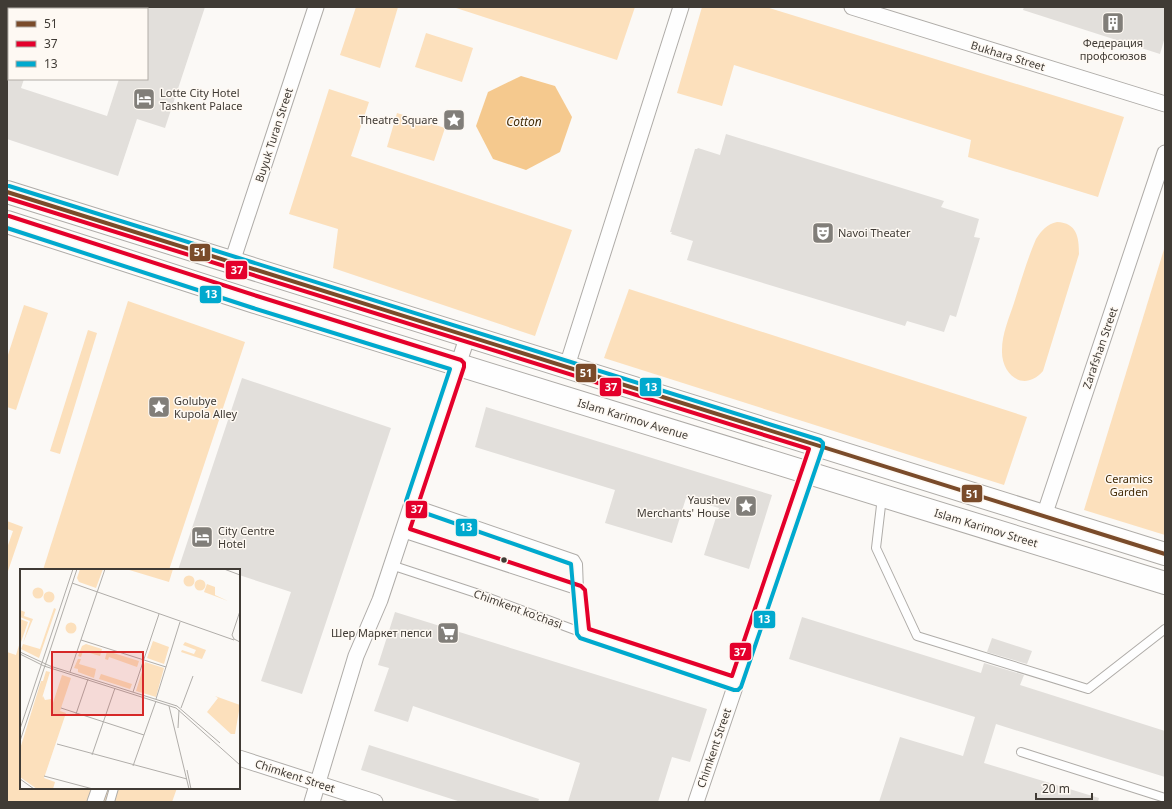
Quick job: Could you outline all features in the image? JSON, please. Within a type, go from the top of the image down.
[{"type":"main road","points":[[7,192],[1165,554]]},
{"type":"main road","points":[[7,222],[255,302],[458,365]]},
{"type":"main road","name":"Islam Karimov Avenue","points":[[458,365],[808,473]]},
{"type":"main road","name":"Islam Karimov Street","points":[[808,473],[1165,583]]},
{"type":"main road","name":"Zarafshan Street","points":[[1034,543],[1044,516]]},
{"type":"street","name":"Buyuk Turan Street","points":[[232,262],[316,7]]},
{"type":"street","points":[[567,366],[681,7]]},
{"type":"street","name":"Bukhara Street","points":[[852,7],[1165,104]]},
{"type":"street","name":"Zarafshan Street","points":[[1044,516],[1165,153]]},
{"type":"street","points":[[312,802],[356,656],[380,600],[468,335]]},
{"type":"street","name":"Chimkent Street","points":[[696,802],[817,445]]},
{"type":"street","name":"Chimkent Street","points":[[240,758],[375,802]]},
{"type":"street","points":[[95,802],[100,789]]},
{"type":"lane","points":[[882,496],[876,548],[917,636],[1088,689],[1165,628]]},
{"type":"lane","points":[[412,503],[575,559],[578,564],[583,632]]},
{"type":"lane","points":[[402,532],[579,591]]},
{"type":"lane","name":"Chimkent ko'chasi","points":[[391,565],[736,684]]},
{"type":"lane","points":[[1021,752],[1165,798]]},
{"type":"lane","points":[[110,802],[114,789]]},
{"type":"green space","points":[[356,7],[398,7],[380,68],[340,55]]},
{"type":"green space","points":[[453,7],[635,7],[617,60]]},
{"type":"green space","points":[[702,7],[766,7],[1124,117],[1098,197],[968,157],[971,140],[734,65],[722,106],[677,93]]},
{"type":"green space","points":[[426,33],[473,48],[462,82],[415,67]]},
{"type":"green space","points":[[329,89],[369,102],[351,156],[572,230],[535,336],[333,268],[338,229],[289,214]]},
{"type":"green space","points":[[397,113],[445,128],[434,161],[387,147]]},
{"type":"green space","points":[[1057,222],[1069,225],[1076,232],[1079,254],[1043,371],[1028,381],[1021,381],[1015,378],[1005,367],[1002,350],[1004,332],[1036,239],[1045,228],[1050,224]]},
{"type":"green space","name":"Ceramics Garden","points":[[1165,246],[1165,535],[1084,510]]},
{"type":"green space","points":[[629,289],[1027,417],[1004,485],[604,358]]},
{"type":"green space","name":"Golubye Kupola Alley","points":[[128,301],[245,342],[169,569],[43,569]]},
{"type":"green space","points":[[24,305],[48,313],[16,410],[7,407],[7,358]]},
{"type":"green space","points":[[88,330],[97,333],[60,454],[50,451]]},
{"type":"green space","points":[[7,521],[23,527],[7,574],[7,548],[13,531],[7,529]]},
{"type":"green space","points":[[20,642],[20,789],[177,789],[172,802],[7,802],[7,652],[16,655]]},
{"type":"water","name":"Cotton","points":[[521,76],[555,86],[572,117],[560,152],[526,170],[493,159],[476,126],[488,92]]},
{"type":"building","name":"Lotte City Hotel Tashkent Palace","points":[[205,7],[165,128],[137,119],[118,176],[7,139],[7,79],[24,80],[21,88],[107,116],[119,80],[148,80],[147,8]]},
{"type":"building","name":"Федерация профсоюзов","points":[[1024,7],[1165,7],[1165,37],[1160,54],[1023,10]]},
{"type":"building","name":"Navoi Theater","points":[[726,134],[944,201],[941,207],[979,219],[974,237],[980,238],[956,317],[950,315],[944,332],[907,321],[905,326],[687,260],[693,241],[671,234],[672,232],[670,232],[695,149],[698,148],[720,155]]},
{"type":"building","points":[[242,378],[391,428],[302,694],[261,681],[291,592],[240,575],[240,569],[178,569]]},
{"type":"building","points":[[486,407],[772,495],[749,569],[704,555],[719,508],[686,498],[672,543],[605,523],[615,490],[475,447]]},
{"type":"building","points":[[395,612],[707,709],[690,762],[672,757],[658,802],[568,802],[580,763],[413,706],[408,722],[374,711],[389,668],[378,665]]},
{"type":"building","points":[[802,617],[981,673],[984,663],[1024,675],[1020,685],[1165,731],[1165,777],[996,724],[984,763],[1099,798],[1098,802],[879,802],[900,737],[963,756],[975,717],[789,659]]},
{"type":"building","points":[[992,638],[1032,651],[1027,664],[987,652]]},
{"type":"building","points":[[369,745],[539,799],[538,802],[461,802],[361,770]]},
{"type":"transit line","name":"13","points":[[7,228],[253,308],[450,369],[406,501],[408,507],[571,564],[577,634],[580,638],[734,690],[738,690],[741,687],[823,447],[823,443],[820,440],[9,186]]},
{"type":"transit line","name":"51","points":[[7,192],[1165,554]]},
{"type":"transit line","name":"37","points":[[7,198],[809,449],[732,676],[589,629],[585,590],[581,586],[410,529],[464,367],[464,363],[461,360],[9,216]]},
{"type":"place","name":"Федерация профсоюзов","points":[[1113,23]]},
{"type":"place","name":"Lotte City Hotel Tashkent Palace","points":[[144,99]]},
{"type":"place","name":"Theatre Square","points":[[454,120]]},
{"type":"place","name":"Navoi Theater","points":[[823,233]]},
{"type":"place","name":"Golubye Kupola Alley","points":[[159,407]]},
{"type":"place","name":"Yaushev Merchants' House","points":[[746,506]]},
{"type":"place","name":"City Centre Hotel","points":[[202,537]]},
{"type":"place","name":"Шер Маркет пепси","points":[[448,633]]}]
